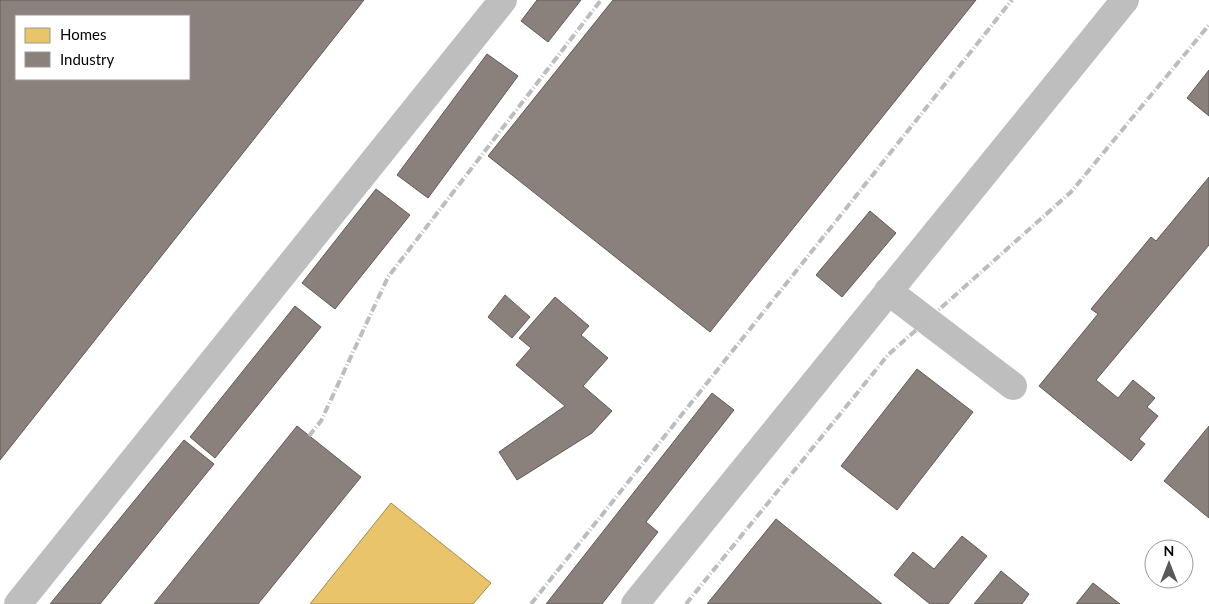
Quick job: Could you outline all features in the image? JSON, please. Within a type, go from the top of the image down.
[{"type":"lane","points":[[18,604],[503,0]]},
{"type":"lane","points":[[635,604],[1125,0]]},
{"type":"lane","points":[[888,291],[1013,386]]},
{"type":"building: Homes","points":[[391,503],[491,583],[473,604],[310,604]]},
{"type":"building: Industry","points":[[0,0],[364,0],[0,460]]},
{"type":"building: Industry","points":[[537,0],[581,0],[548,42],[521,21]]},
{"type":"building: Industry","points":[[613,0],[976,0],[710,332],[488,156]]},
{"type":"building: Industry","points":[[487,54],[518,76],[428,198],[397,175]]},
{"type":"building: Industry","points":[[1209,70],[1209,116],[1187,98]]},
{"type":"building: Industry","points":[[1209,177],[1209,245],[1096,380],[1118,398],[1133,380],[1155,398],[1147,407],[1158,416],[1139,439],[1145,444],[1131,461],[1039,386],[1098,314],[1091,309],[1151,237],[1156,241]]},
{"type":"building: Industry","points":[[376,189],[410,215],[335,309],[302,283]]},
{"type":"building: Industry","points":[[870,211],[896,233],[842,297],[816,275]]},
{"type":"building: Industry","points":[[505,295],[530,317],[512,338],[488,317]]},
{"type":"building: Industry","points":[[555,297],[589,326],[581,335],[608,358],[583,386],[612,411],[592,433],[517,480],[499,452],[565,406],[516,365],[531,348],[519,338]]},
{"type":"building: Industry","points":[[295,306],[321,327],[215,458],[190,437]]},
{"type":"building: Industry","points":[[917,369],[973,412],[897,510],[841,466]]},
{"type":"building: Industry","points":[[712,393],[734,410],[646,522],[658,532],[602,604],[546,604]]},
{"type":"building: Industry","points":[[297,426],[361,477],[258,604],[154,604]]},
{"type":"building: Industry","points":[[1209,426],[1209,518],[1164,481]]},
{"type":"building: Industry","points":[[184,440],[214,464],[100,604],[50,604]]},
{"type":"building: Industry","points":[[776,519],[882,604],[707,604]]},
{"type":"building: Industry","points":[[962,536],[987,556],[948,604],[930,604],[894,575],[913,552],[934,569]]},
{"type":"building: Industry","points":[[1001,571],[1029,594],[1022,604],[974,604]]},
{"type":"building: Industry","points":[[1093,583],[1120,604],[1076,604]]},
{"type":"railway","points":[[309,436],[321,421],[388,277],[601,0]]},
{"type":"railway","points":[[531,604],[1012,0]]},
{"type":"railway","points":[[686,604],[888,355],[1071,192],[1209,25]]}]
